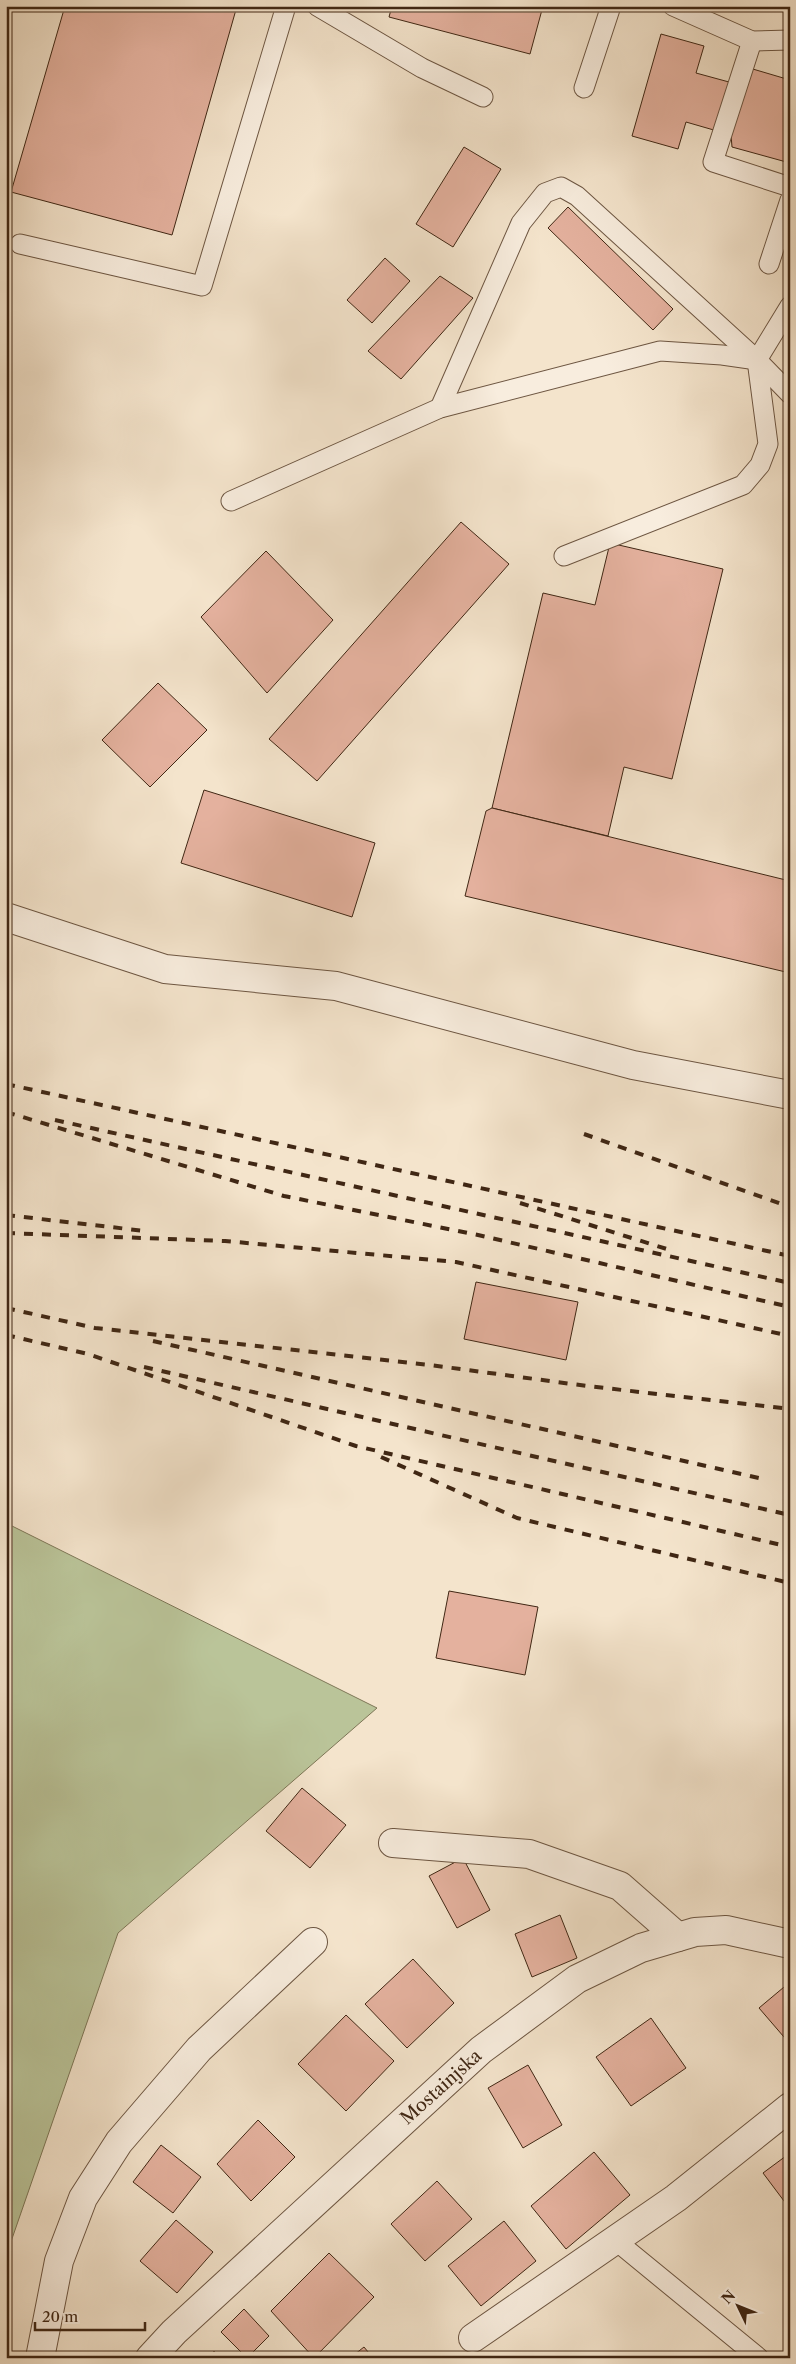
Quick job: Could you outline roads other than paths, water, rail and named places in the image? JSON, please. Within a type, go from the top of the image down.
[{"type":"street","points":[[6,917],[165,968],[336,986],[633,1065],[790,1094]]},
{"type":"street","points":[[393,1843],[529,1854],[620,1886],[678,1937]]},
{"type":"street","name":"Mostainjska","points":[[150,2358],[181,2326],[481,2050],[577,1979],[641,1948],[695,1932],[726,1930],[790,1944]]},
{"type":"street","points":[[40,2358],[62,2252],[82,2198],[119,2142],[199,2048],[313,1942]]},
{"type":"street","points":[[473,2338],[676,2198],[790,2107]]},
{"type":"lane","points":[[20,244],[202,286],[286,6]]},
{"type":"lane","points":[[316,6],[422,68],[483,97]]},
{"type":"lane","points":[[584,88],[611,6]]},
{"type":"lane","points":[[673,6],[752,41],[790,40]]},
{"type":"lane","points":[[752,41],[714,162],[790,187]]},
{"type":"lane","points":[[440,408],[520,223],[545,193],[561,187],[577,196],[757,360],[790,394]]},
{"type":"lane","points":[[769,264],[790,200]]},
{"type":"lane","points":[[564,556],[743,485],[760,465],[768,444],[757,360],[790,306]]},
{"type":"lane","points":[[231,501],[440,408],[660,351],[722,355],[757,360]]},
{"type":"lane","points":[[615,2240],[759,2358]]},
{"type":"railway","points":[[6,1084],[790,1256]]},
{"type":"railway","points":[[6,1112],[284,1196],[478,1235],[790,1307]]},
{"type":"railway","points":[[55,1120],[790,1283]]},
{"type":"railway","points":[[584,1134],[790,1207]]},
{"type":"railway","points":[[520,1203],[670,1250]]},
{"type":"railway","points":[[6,1215],[145,1231]]},
{"type":"railway","points":[[6,1233],[225,1241],[456,1262],[790,1336]]},
{"type":"railway","points":[[6,1308],[95,1328],[430,1365],[587,1386],[790,1409]]},
{"type":"railway","points":[[6,1335],[88,1354],[356,1446],[790,1547]]},
{"type":"railway","points":[[153,1341],[759,1478]]},
{"type":"railway","points":[[144,1367],[790,1515]]},
{"type":"railway","points":[[381,1457],[517,1518],[790,1583]]}]
